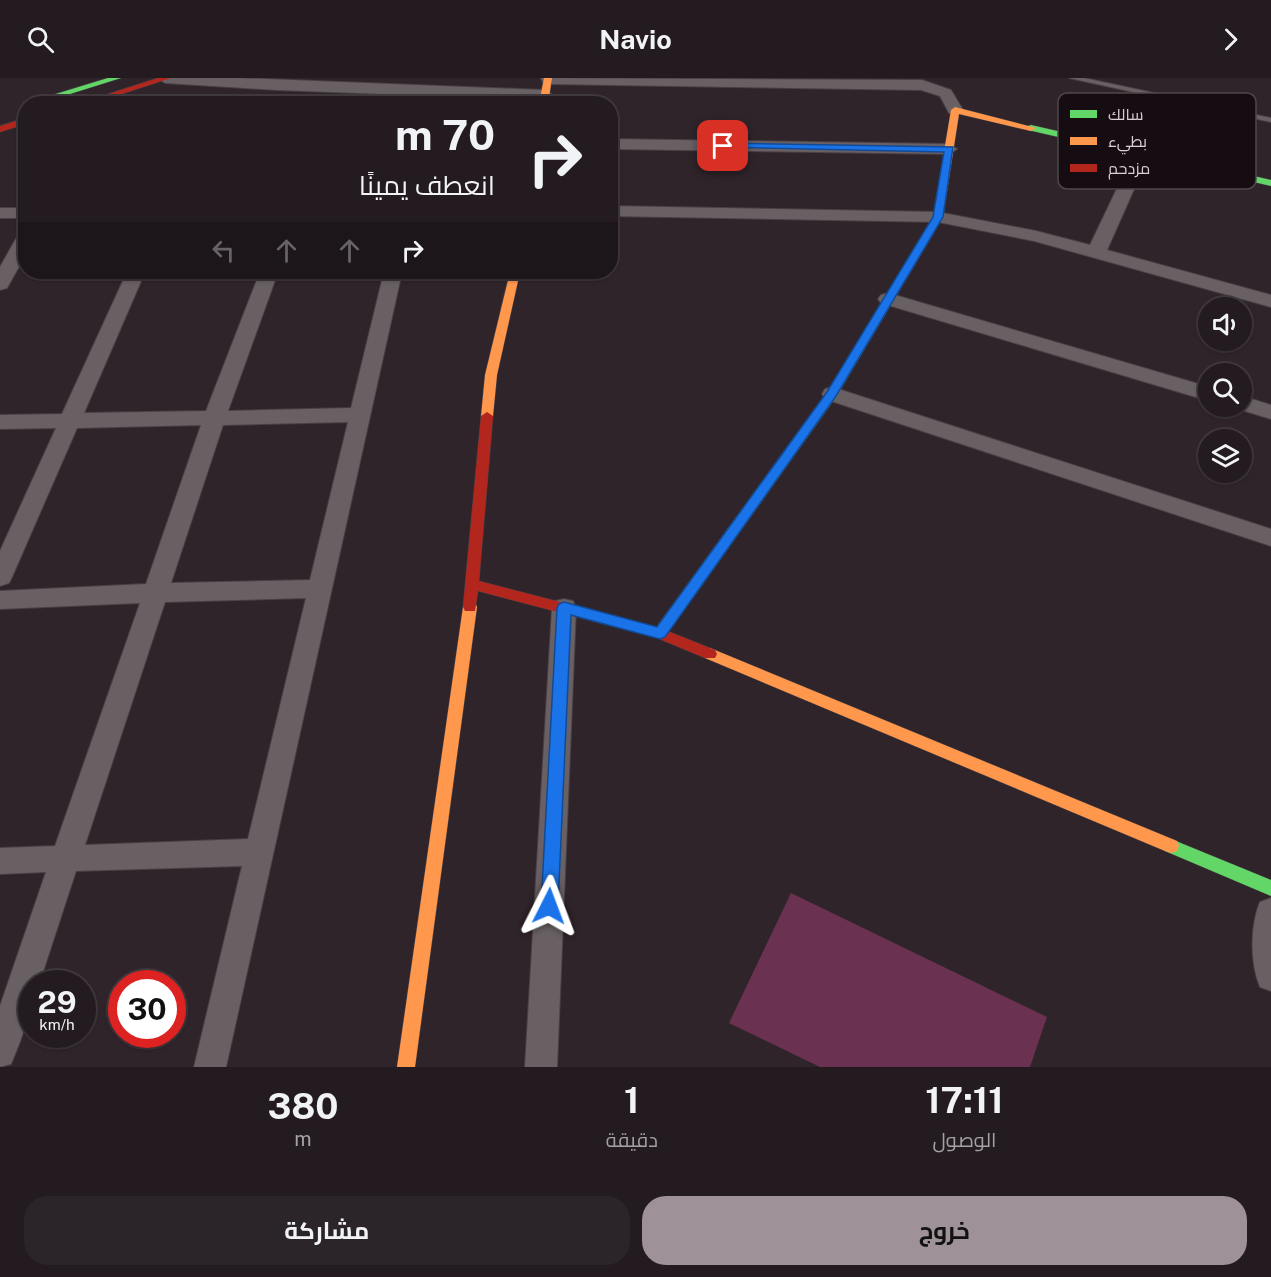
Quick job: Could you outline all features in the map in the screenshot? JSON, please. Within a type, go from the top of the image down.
[{"type":"street","points":[[54,96],[117,78]]},
{"type":"street","points":[[109,96],[166,78],[276,85],[546,89],[922,85],[946,93],[955,110],[938,217],[832,394],[660,633]]},
{"type":"street","points":[[955,110],[1058,134]]},
{"type":"street","points":[[0,129],[18,123]]},
{"type":"street","points":[[618,144],[950,149]]},
{"type":"street","points":[[1256,180],[1271,183]]},
{"type":"street","points":[[1096,253],[1125,189]]},
{"type":"street","points":[[618,211],[938,217],[1036,236],[1271,301]]},
{"type":"street","points":[[0,213],[18,213]]},
{"type":"street","points":[[0,284],[18,251]]},
{"type":"street","points":[[0,577],[133,279]]},
{"type":"street","points":[[0,1053],[214,418],[266,279]]},
{"type":"street","points":[[210,1067],[391,279]]},
{"type":"street","points":[[406,1067],[473,585],[491,375],[513,279]]},
{"type":"street","points":[[888,299],[1198,391]]},
{"type":"street","points":[[832,394],[1271,537]]},
{"type":"street","points":[[1252,406],[1271,412]]},
{"type":"street","points":[[0,422],[360,415]]},
{"type":"street","points":[[473,585],[660,633],[1271,888]]},
{"type":"street","points":[[0,600],[320,589]]},
{"type":"street","points":[[541,1067],[564,608]]},
{"type":"street","points":[[0,861],[259,852]]},
{"type":"street","points":[[1271,912],[1268,947],[1271,976]]},
{"type":"lane","points":[[1072,78],[1143,93]]},
{"type":"lane","points":[[1256,117],[1271,120]]},
{"type":"shaded area","points":[[791,893],[1047,1017],[1030,1067],[820,1067],[729,1023]]},
{"type":"traffic: fast","points":[[55,96],[117,78]]},
{"type":"traffic: fast","points":[[1031,128],[1058,134]]},
{"type":"traffic: fast","points":[[1256,180],[1271,183]]},
{"type":"traffic: fast","points":[[660,633],[832,394],[903,276]]},
{"type":"traffic: fast","points":[[1171,846],[1271,888]]},
{"type":"traffic: slow","points":[[545,96],[548,78]]},
{"type":"traffic: slow","points":[[903,276],[938,217],[955,110],[1031,128]]},
{"type":"traffic: slow","points":[[487,416],[491,375],[513,279]]},
{"type":"traffic: slow","points":[[406,1067],[470,607]]},
{"type":"traffic: slow","points":[[710,654],[1171,846]]},
{"type":"traffic: jam","points":[[107,96],[167,78]]},
{"type":"traffic: jam","points":[[0,129],[18,123]]},
{"type":"traffic: jam","points":[[470,607],[487,416]]},
{"type":"traffic: jam","points":[[473,585],[660,633],[710,654]]},
{"type":"route","points":[[549,906],[564,608],[660,633],[832,394],[938,217],[950,149],[723,146]]}]
